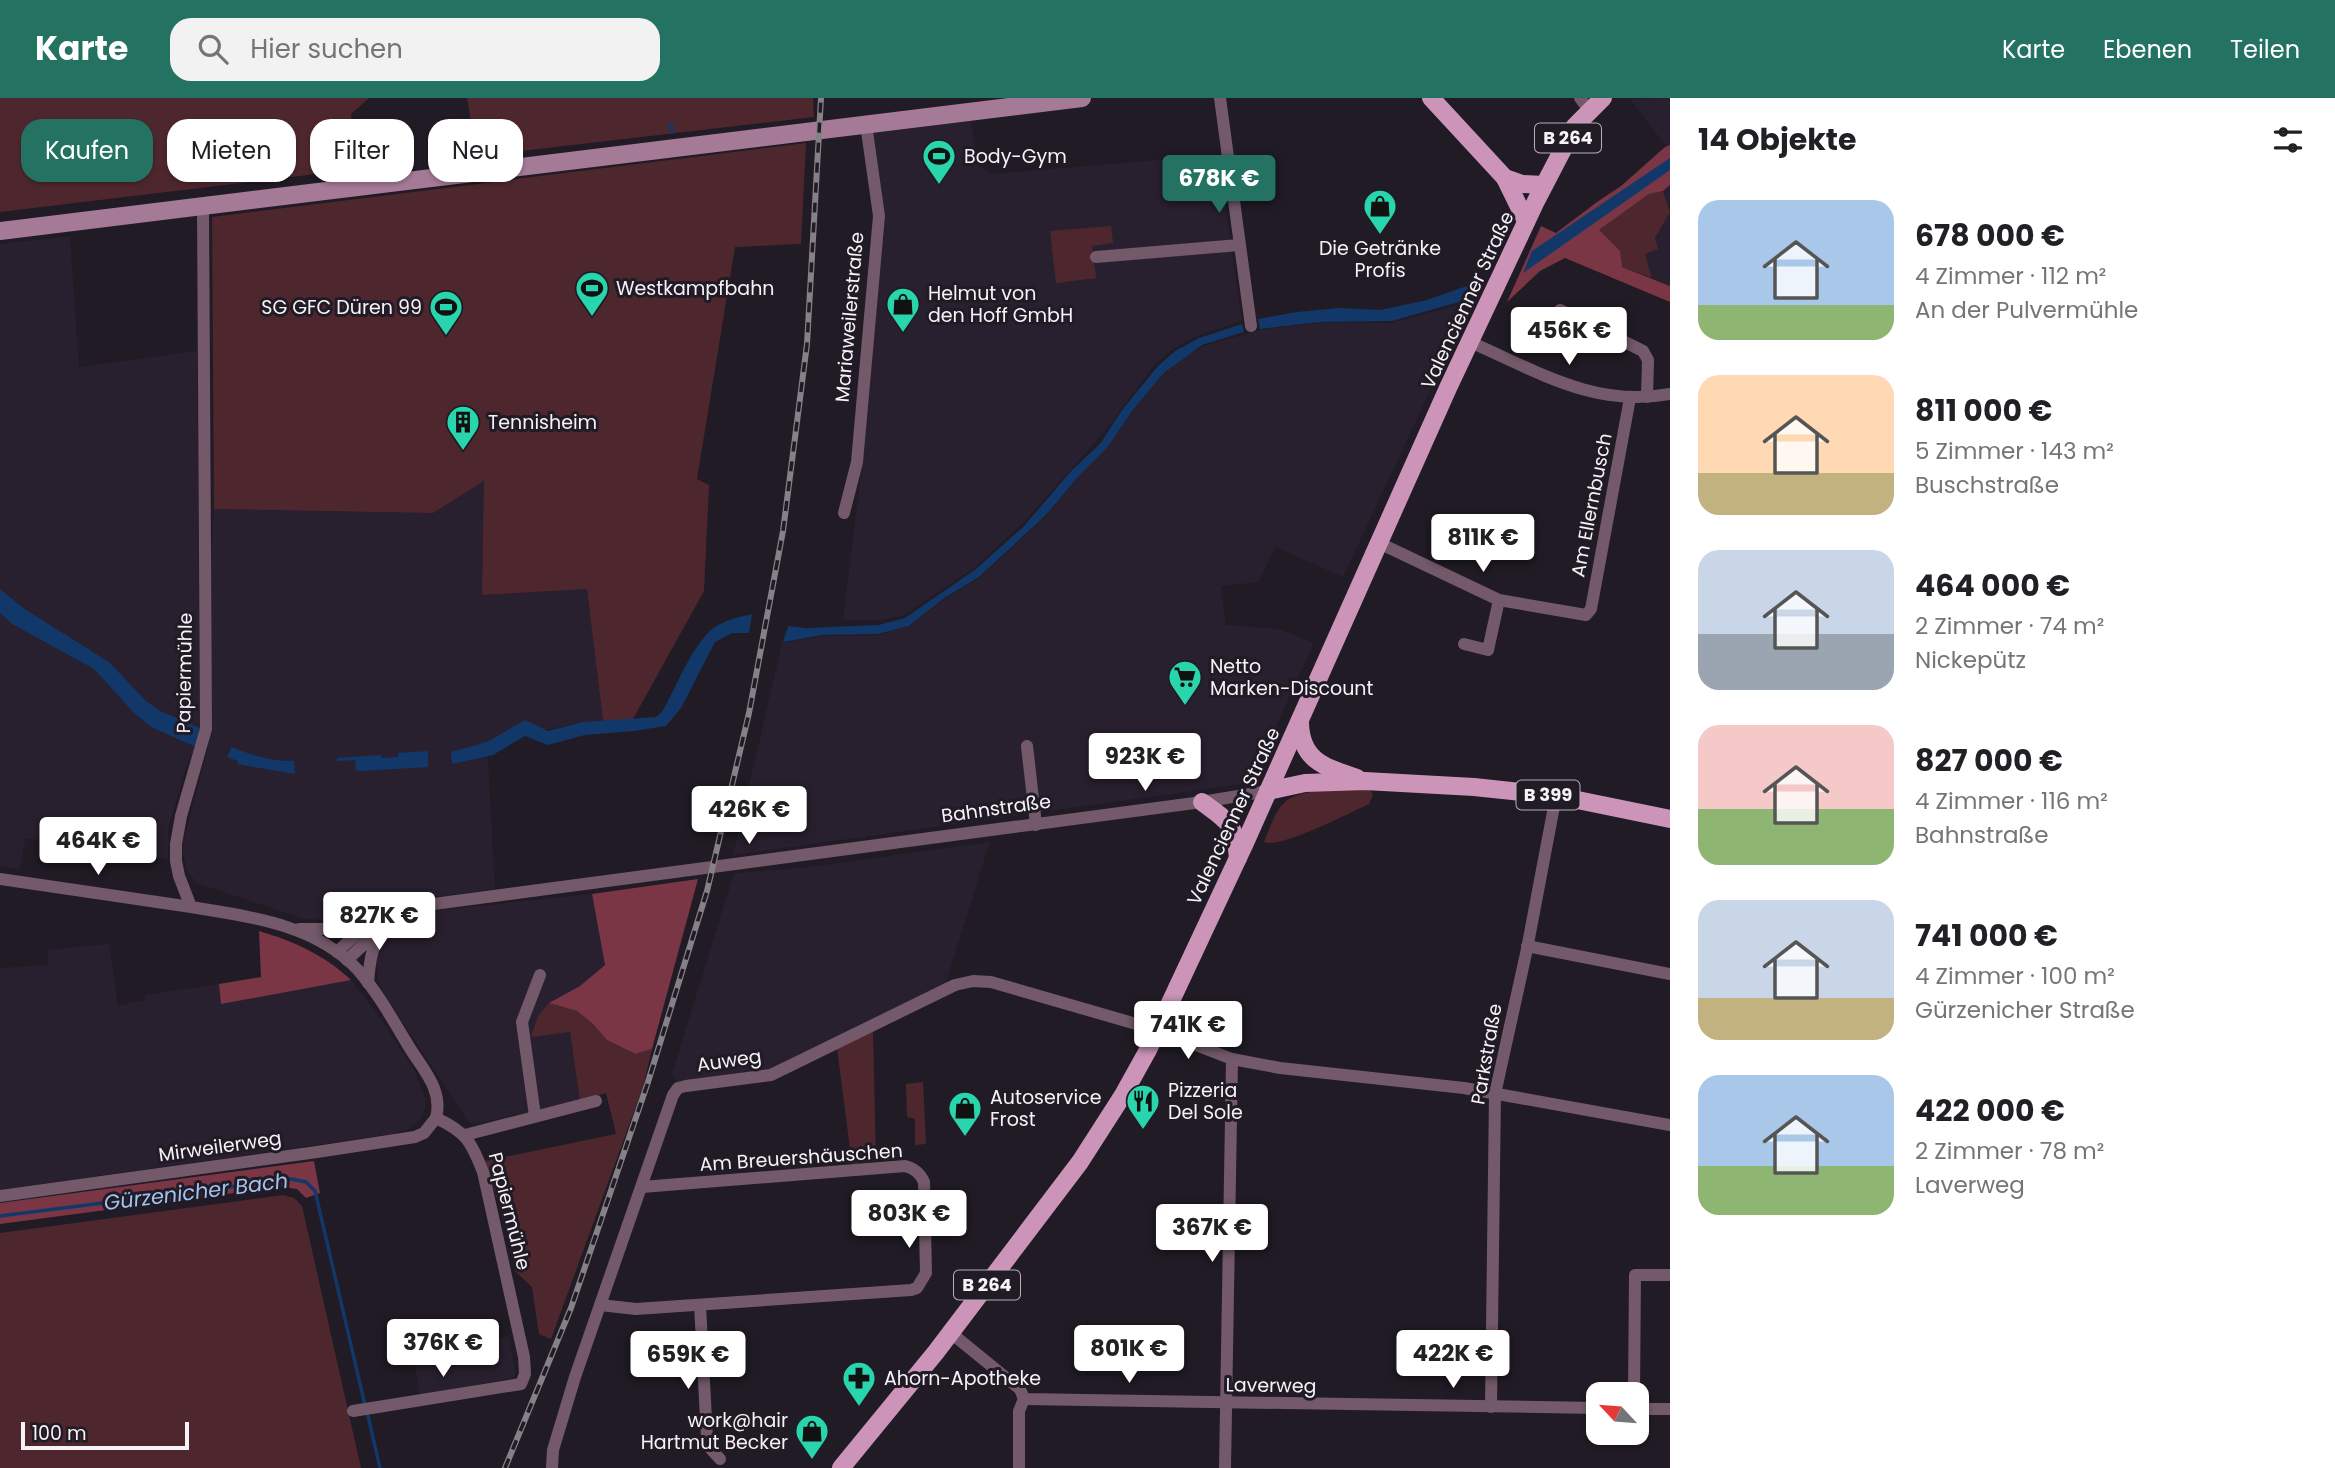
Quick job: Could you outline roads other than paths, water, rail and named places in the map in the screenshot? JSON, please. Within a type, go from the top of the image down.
[{"type":"main road","points":[[0,232],[1082,98]]},
{"type":"main road","points":[[1431,98],[1505,178],[1526,221]]},
{"type":"main road","name":"Valencienner Straße","points":[[841,1468],[951,1333],[1098,1136],[1157,1030],[1238,858],[1469,342],[1544,185],[1591,102]]},
{"type":"main road","points":[[1505,178],[1522,184],[1544,185]]},
{"type":"main road","points":[[1300,719],[1300,737],[1306,752],[1325,765],[1365,781]]},
{"type":"main road","name":"Bahnstraße","points":[[1268,791],[1305,783],[1365,781],[1474,787],[1556,796],[1670,818]]},
{"type":"main road","points":[[1202,803],[1228,821],[1236,835],[1238,858]]},
{"type":"street","points":[[1220,98],[1251,326]]},
{"type":"street","name":"Mariaweilerstraße","points":[[845,513],[857,462],[879,216],[866,124]]},
{"type":"street","name":"Papiermühle","points":[[191,907],[179,876],[176,853],[181,816],[206,729],[203,206]]},
{"type":"street","points":[[1096,257],[1239,245]]},
{"type":"street","points":[[1560,310],[1643,351],[1648,368],[1647,397]]},
{"type":"street","points":[[1469,342],[1582,390],[1630,398],[1670,394]]},
{"type":"street","name":"Am Ellernbusch","points":[[1499,600],[1583,616],[1589,613],[1630,398]]},
{"type":"street","points":[[1379,543],[1499,600],[1488,650],[1464,643]]},
{"type":"street","points":[[1027,746],[1036,825]]},
{"type":"street","name":"Bahnstraße","points":[[342,956],[359,931],[390,912],[411,907],[1202,803],[1268,791]]},
{"type":"street","name":"Parkstraße","points":[[1491,1407],[1495,1094],[1556,796]]},
{"type":"street","points":[[0,879],[252,918],[291,929],[342,956],[368,984],[433,1085],[439,1106],[436,1118]]},
{"type":"street","name":"Bahnstraße","points":[[342,956],[411,907]]},
{"type":"street","name":"Bahnstraße","points":[[368,984],[373,946],[392,920]]},
{"type":"street","name":"Bahnstraße","points":[[291,929],[336,929],[373,922]]},
{"type":"street","points":[[1527,946],[1670,974]]},
{"type":"street","points":[[535,1116],[522,1022],[540,975]]},
{"type":"street","name":"Auweg","points":[[552,1467],[553,1450],[575,1377],[673,1095],[678,1088],[771,1075],[955,985],[973,981],[990,982],[1157,1030]]},
{"type":"street","points":[[1157,1030],[1232,1059],[1280,1068],[1413,1081],[1670,1125]]},
{"type":"street","points":[[1226,1468],[1232,1059]]},
{"type":"street","points":[[465,1135],[596,1101]]},
{"type":"street","name":"Papiermühle","points":[[356,1410],[520,1384],[524,1374],[524,1357],[483,1172],[471,1142],[465,1135],[436,1118]]},
{"type":"street","name":"Mirweilerweg","points":[[0,1196],[415,1137],[424,1133],[436,1118]]},
{"type":"street","name":"Am Breuershäuschen","points":[[600,1306],[636,1309],[906,1290],[917,1288],[926,1273],[924,1182],[922,1176],[912,1168],[905,1166],[642,1187]]},
{"type":"street","points":[[1634,1382],[1635,1275],[1670,1275]]},
{"type":"street","points":[[700,1305],[707,1438],[710,1448],[720,1459]]},
{"type":"street","points":[[951,1333],[1020,1389],[1024,1399],[1019,1411],[1019,1468]]},
{"type":"street","name":"Laverweg","points":[[1024,1399],[1586,1408]]},
{"type":"street","points":[[1649,1409],[1670,1409]]},
{"type":"water","points":[[1670,158],[1670,170],[1523,273],[1532,251]]},
{"type":"water","points":[[1481,281],[1473,298],[1392,321],[1321,322],[1260,329],[1258,319],[1339,308],[1380,310],[1427,300]]},
{"type":"water","points":[[1242,324],[1244,332],[1202,345],[1164,373],[1132,411],[1107,448],[1046,515],[979,577],[943,599],[909,626],[878,634],[823,635],[783,642],[788,626],[806,628],[878,625],[905,618],[976,569],[1024,526],[1072,470],[1100,444],[1122,410],[1158,366],[1175,351],[1199,338]]},
{"type":"water","points":[[0,589],[23,608],[109,662],[145,700],[160,711],[200,728],[196,747],[151,727],[134,713],[94,669],[12,624],[0,613]]},
{"type":"water","points":[[752,614],[749,633],[732,633],[715,642],[681,708],[666,726],[585,735],[548,745],[525,736],[493,755],[452,764],[451,752],[487,742],[525,720],[548,731],[583,722],[656,717],[662,712],[703,638],[725,622]]},
{"type":"water","points":[[232,747],[262,757],[294,761],[295,774],[237,764],[238,761],[227,757]]},
{"type":"water","points":[[428,751],[428,767],[361,771],[356,770],[355,760],[337,761],[337,758],[381,755],[382,758],[398,757],[398,753]]},
{"type":"waterway","points":[[671,124],[672,132]]},
{"type":"waterway","name":"Gürzenicher Bach","points":[[0,1216],[291,1179],[306,1182],[315,1191],[365,1405]]},
{"type":"waterway","name":"Gürzenicher Bach","points":[[367,1412],[380,1468]]},
{"type":"railway","points":[[505,1468],[571,1308],[648,1082],[707,891],[749,713],[783,531],[807,344],[821,98]]},
{"type":"place","name":"Body-Gym","points":[[939,186]]},
{"type":"place","name":"Die Getränke Profis","points":[[1380,236]]},
{"type":"place","name":"Westkampfbahn","points":[[592,318]]},
{"type":"place","name":"Helmut von den Hoff GmbH","points":[[903,334]]},
{"type":"place","name":"SG GFC Düren 99","points":[[446,337]]},
{"type":"place","name":"Tennisheim","points":[[463,452]]},
{"type":"place","name":"Netto Marken-Discount","points":[[1185,707]]},
{"type":"place","name":"Pizzeria Del Sole","points":[[1143,1131]]},
{"type":"place","name":"Autoservice Frost","points":[[965,1138]]},
{"type":"place","name":"Ahorn-Apotheke","points":[[859,1408]]},
{"type":"place","name":"work@hair Hartmut Becker","points":[[812,1461]]}]
